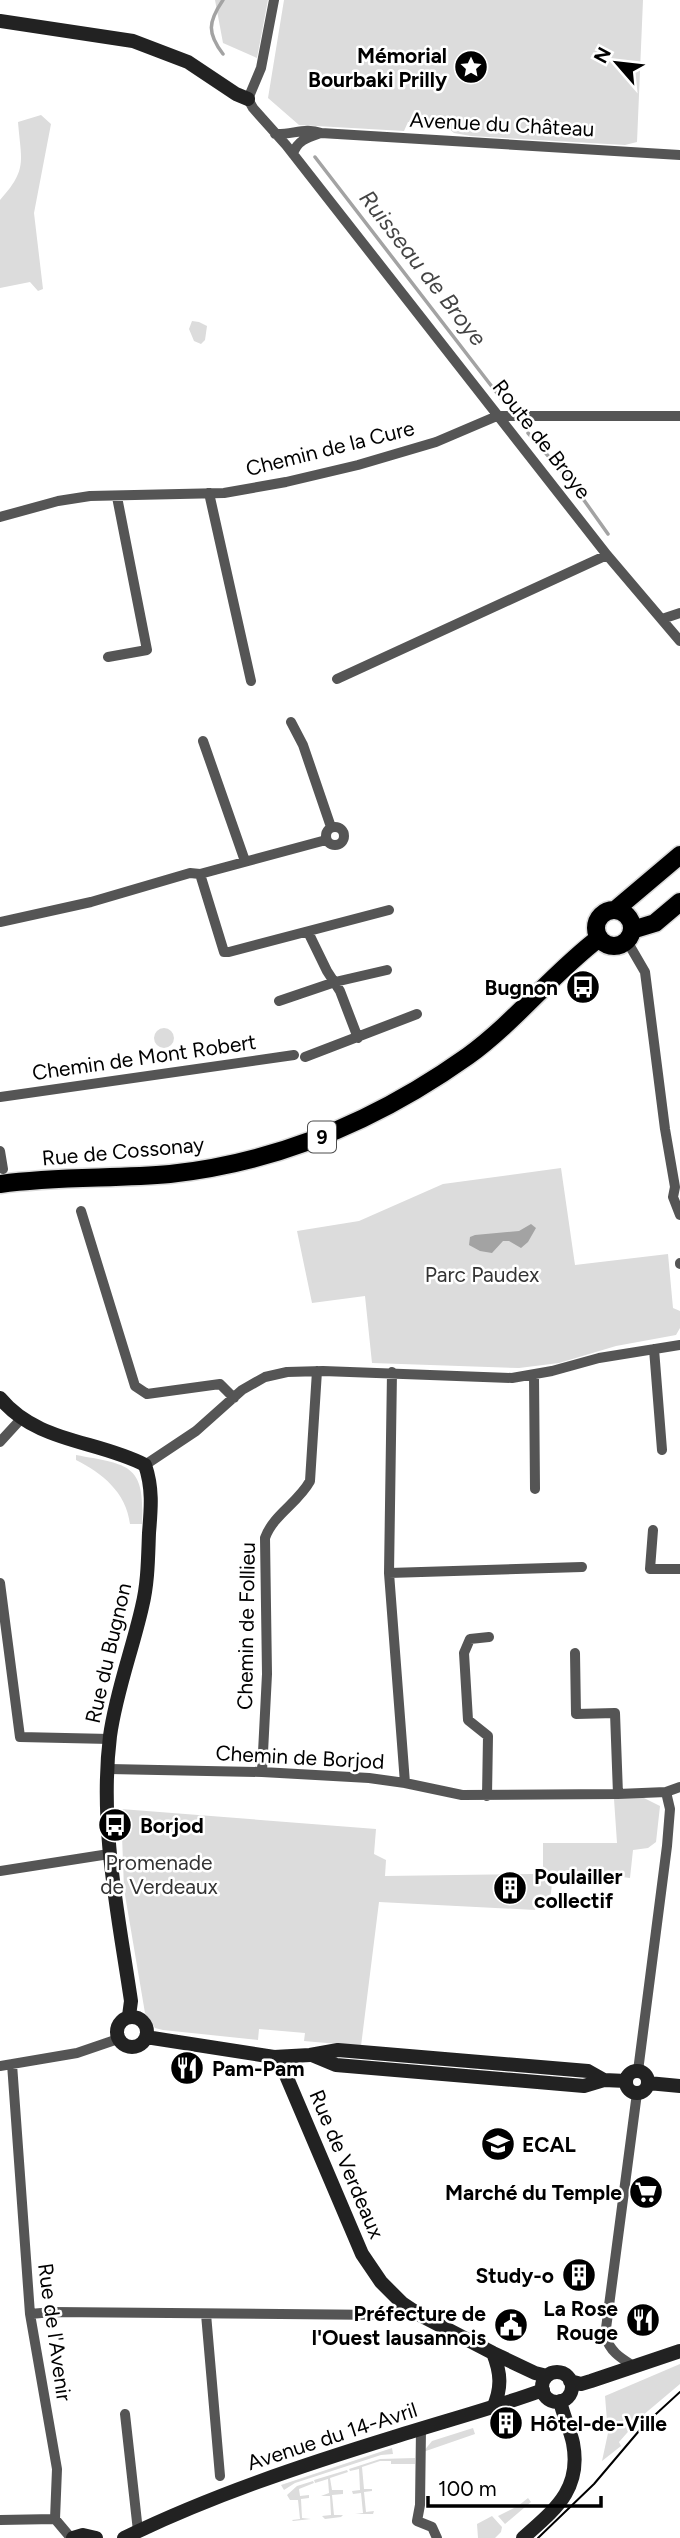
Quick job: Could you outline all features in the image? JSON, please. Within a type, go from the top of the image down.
[{"type":"main road","name":"Rue de Cossonay","points":[[1,1176],[170,1174],[261,1157],[328,1135],[391,1107],[472,1053],[521,1011],[599,938],[596,929],[598,919],[605,912],[615,910],[680,855]]},
{"type":"main road","points":[[599,938],[607,945],[617,946],[629,936],[655,923],[680,902]]},
{"type":"main road","points":[[615,910],[628,916],[629,936]]},
{"type":"street","points":[[248,99],[261,68],[274,0]]},
{"type":"street","name":"Route de Broye","points":[[0,21],[132,41],[188,62],[248,99],[607,555],[680,641]]},
{"type":"street","name":"Avenue du Château","points":[[275,134],[291,134],[307,129],[321,133],[680,155]]},
{"type":"street","points":[[293,154],[298,143],[321,133]]},
{"type":"street","points":[[497,416],[680,416]]},
{"type":"street","name":"Chemin de la Cure","points":[[0,517],[58,501],[90,496],[209,493],[286,482],[358,465],[436,442],[497,416]]},
{"type":"street","points":[[209,493],[251,681]]},
{"type":"street","points":[[108,657],[147,650],[117,496]]},
{"type":"street","points":[[337,679],[607,555]]},
{"type":"street","points":[[663,619],[680,613]]},
{"type":"street","points":[[291,722],[303,746],[331,827]]},
{"type":"street","points":[[203,741],[245,861]]},
{"type":"street","points":[[331,827],[342,830],[344,835],[343,841],[336,845],[326,840],[326,834],[331,827]]},
{"type":"street","points":[[0,922],[91,902],[190,873],[200,874],[326,840]]},
{"type":"street","points":[[200,874],[224,951],[229,952],[389,911]]},
{"type":"street","points":[[308,932],[335,982],[358,1038]]},
{"type":"street","points":[[629,936],[645,972],[665,1129],[678,1189],[673,1197],[680,1215]]},
{"type":"street","points":[[279,1001],[335,982],[387,970]]},
{"type":"street","name":"Chemin de Mont Robert","points":[[0,1097],[300,1056],[358,1038],[417,1014]]},
{"type":"street","points":[[0,1151],[1,1176]]},
{"type":"street","points":[[81,1212],[135,1386],[147,1394],[220,1384],[234,1398]]},
{"type":"street","points":[[0,1398],[21,1419],[47,1433],[127,1456],[145,1465],[196,1431],[234,1398],[265,1377],[287,1372],[512,1378],[534,1375],[599,1357],[680,1345]]},
{"type":"street","points":[[654,1349],[662,1450]]},
{"type":"street","name":"Chemin de Follieu","points":[[262,1773],[267,1675],[265,1538],[269,1526],[302,1495],[310,1482],[317,1371]]},
{"type":"street","points":[[392,1373],[389,1573],[405,1783]]},
{"type":"street","points":[[534,1375],[535,1489]]},
{"type":"street","points":[[0,1442],[21,1419]]},
{"type":"street","name":"Rue du Bugnon","points":[[129,2016],[131,2001],[109,1854],[107,1817],[110,1739],[123,1669],[139,1618],[146,1582],[151,1483],[145,1465]]},
{"type":"street","points":[[653,1530],[650,1569],[680,1569]]},
{"type":"street","points":[[389,1573],[582,1567]]},
{"type":"street","points":[[0,1583],[20,1737],[110,1739]]},
{"type":"street","points":[[487,1796],[488,1736],[468,1720],[464,1653],[470,1639],[489,1637]]},
{"type":"street","points":[[575,1653],[576,1714],[615,1713],[618,1794]]},
{"type":"street","name":"Chemin de Borjod","points":[[109,1769],[369,1778],[462,1795],[487,1796],[666,1792],[680,1787]]},
{"type":"street","points":[[638,2071],[667,1846],[670,1809],[666,1792]]},
{"type":"street","points":[[667,1846],[680,1847]]},
{"type":"street","points":[[0,1871],[109,1854]]},
{"type":"street","points":[[129,2016],[142,2020],[147,2028],[146,2038],[140,2045],[131,2047],[118,2039],[118,2025],[129,2016]]},
{"type":"street","points":[[146,2038],[274,2057],[338,2050],[588,2071],[604,2080]]},
{"type":"street","points":[[0,2066],[77,2053],[118,2039]]},
{"type":"street","points":[[364,2068],[366,2052]]},
{"type":"street","points":[[310,2055],[336,2065],[446,2075],[584,2085],[604,2080],[626,2081]]},
{"type":"street","name":"Rue de Verdeaux","points":[[274,2057],[282,2066],[362,2254],[381,2283],[402,2303],[493,2354],[535,2373],[545,2383]]},
{"type":"street","points":[[446,2075],[447,2059]]},
{"type":"street","name":"Rue de l'Avenir","points":[[12,2064],[30,2315],[57,2469],[55,2519]]},
{"type":"street","points":[[638,2071],[647,2076],[649,2083],[646,2089],[636,2093],[630,2091],[626,2081],[631,2073],[638,2071]]},
{"type":"street","points":[[649,2083],[680,2086]]},
{"type":"street","points":[[635,2367],[615,2354],[608,2346],[605,2336],[636,2093]]},
{"type":"street","points":[[30,2315],[53,2312],[387,2315],[402,2303]]},
{"type":"street","points":[[206,2314],[220,2476]]},
{"type":"street","points":[[560,2401],[547,2398],[545,2383],[558,2372],[570,2381],[581,2384],[680,2351]]},
{"type":"street","points":[[493,2354],[499,2368],[500,2382],[500,2394],[493,2408]]},
{"type":"street","points":[[560,2401],[570,2393],[570,2381]]},
{"type":"street","name":"Avenue du 14-Avril","points":[[124,2538],[241,2488],[493,2408],[545,2383]]},
{"type":"street","points":[[523,2538],[558,2506],[570,2488],[574,2472],[573,2446],[560,2401]]},
{"type":"street","points":[[125,2414],[138,2531]]},
{"type":"street","points":[[421,2429],[420,2505],[417,2521],[432,2528],[437,2538]]},
{"type":"street","points":[[0,2520],[55,2519],[72,2538],[83,2535],[96,2538]]},
{"type":"green space","points":[[215,0],[268,0],[257,58],[223,43]]},
{"type":"green space","points":[[284,0],[643,0],[637,142],[625,145],[471,136],[454,133],[442,123],[408,122],[404,131],[299,125],[268,98]]},
{"type":"green space","points":[[41,115],[51,124],[34,213],[43,289],[38,291],[30,282],[0,288],[0,200],[15,180],[21,164],[18,122]]},
{"type":"green space","points":[[192,321],[207,326],[205,340],[201,344],[194,341],[189,329]]},
{"type":"green space","points":[[160,1028],[168,1028],[174,1038],[168,1048],[160,1048],[154,1042],[154,1034]]},
{"type":"green space","name":"Parc Paudex","points":[[561,1168],[575,1265],[668,1254],[673,1308],[680,1311],[680,1328],[676,1335],[616,1346],[559,1363],[519,1368],[372,1363],[365,1296],[312,1303],[297,1231],[359,1221],[443,1184]]},
{"type":"green space","points":[[76,1455],[121,1465],[137,1478],[141,1489],[142,1524],[130,1524],[124,1502],[118,1493],[95,1471],[76,1460]]},
{"type":"green space","name":"Promenade de Verdeaux","points":[[640,1796],[660,1806],[656,1842],[648,1848],[633,1850],[630,1878],[568,1870],[553,1874],[550,1902],[537,1903],[535,1910],[379,1902],[361,2046],[304,2041],[305,2033],[259,2029],[258,2040],[163,2030],[155,2028],[145,2013],[124,1889],[121,1809],[376,1829],[374,1854],[386,1860],[385,1876],[533,1874],[543,1869],[543,1843],[617,1843],[614,1799]]},
{"type":"green space","points":[[680,2364],[680,2384],[642,2416],[619,2442],[621,2446],[602,2461],[608,2433],[605,2396]]},
{"type":"green space","points":[[473,2428],[475,2434],[423,2452],[432,2441]]},
{"type":"green space","points":[[392,2448],[393,2454],[381,2455],[295,2483],[284,2490],[281,2485]]},
{"type":"green space","points":[[415,2458],[415,2464],[380,2461],[362,2467],[364,2489],[372,2489],[364,2492],[366,2512],[374,2511],[373,2514],[355,2514],[363,2513],[361,2493],[353,2494],[352,2491],[360,2490],[359,2469],[349,2469],[380,2459]]},
{"type":"green space","points":[[347,2470],[348,2472],[330,2478],[332,2490],[343,2490],[343,2494],[332,2495],[334,2515],[343,2515],[325,2519],[322,2516],[331,2515],[330,2496],[321,2496],[329,2493],[328,2479],[315,2483],[314,2480]]},
{"type":"green space","points":[[313,2481],[314,2483],[299,2489],[300,2496],[309,2495],[309,2498],[301,2499],[302,2518],[311,2519],[293,2521],[300,2519],[298,2500],[290,2500],[287,2495],[297,2486]]},
{"type":"green space","points":[[528,2498],[531,2502],[505,2524],[498,2516],[518,2506]]},
{"type":"green space","points":[[492,2516],[502,2527],[501,2532],[495,2538],[478,2538],[477,2524]]},
{"type":"shaded area","points":[[531,1224],[536,1228],[521,1248],[509,1241],[503,1241],[492,1253],[469,1245],[470,1237],[475,1235],[519,1231]]},
{"type":"waterway","name":"Ruisseau de Broye","points":[[223,0],[214,15],[211,27],[214,40],[223,54]]},
{"type":"waterway","name":"Ruisseau de Broye","points":[[315,157],[503,401]]},
{"type":"waterway","name":"Ruisseau de Broye","points":[[528,433],[571,482],[608,534]]},
{"type":"tram line","points":[[538,2538],[594,2484],[644,2425],[680,2392]]},
{"type":"place","name":"Mémorial Bourbaki Prilly","points":[[471,67]]},
{"type":"place","name":"Bugnon","points":[[583,987]]},
{"type":"place","name":"Borjod","points":[[115,1825]]},
{"type":"place","name":"Poulailler collectif","points":[[510,1888]]},
{"type":"place","name":"Pam-Pam","points":[[187,2068]]},
{"type":"place","name":"ECAL","points":[[498,2144]]},
{"type":"place","name":"Marché du Temple","points":[[646,2192]]},
{"type":"place","name":"Study-o","points":[[579,2275]]},
{"type":"place","name":"La Rose Rouge","points":[[643,2320]]},
{"type":"place","name":"Préfecture de l'Ouest lausannois","points":[[511,2325]]},
{"type":"place","name":"Hôtel-de-Ville","points":[[506,2423]]}]
